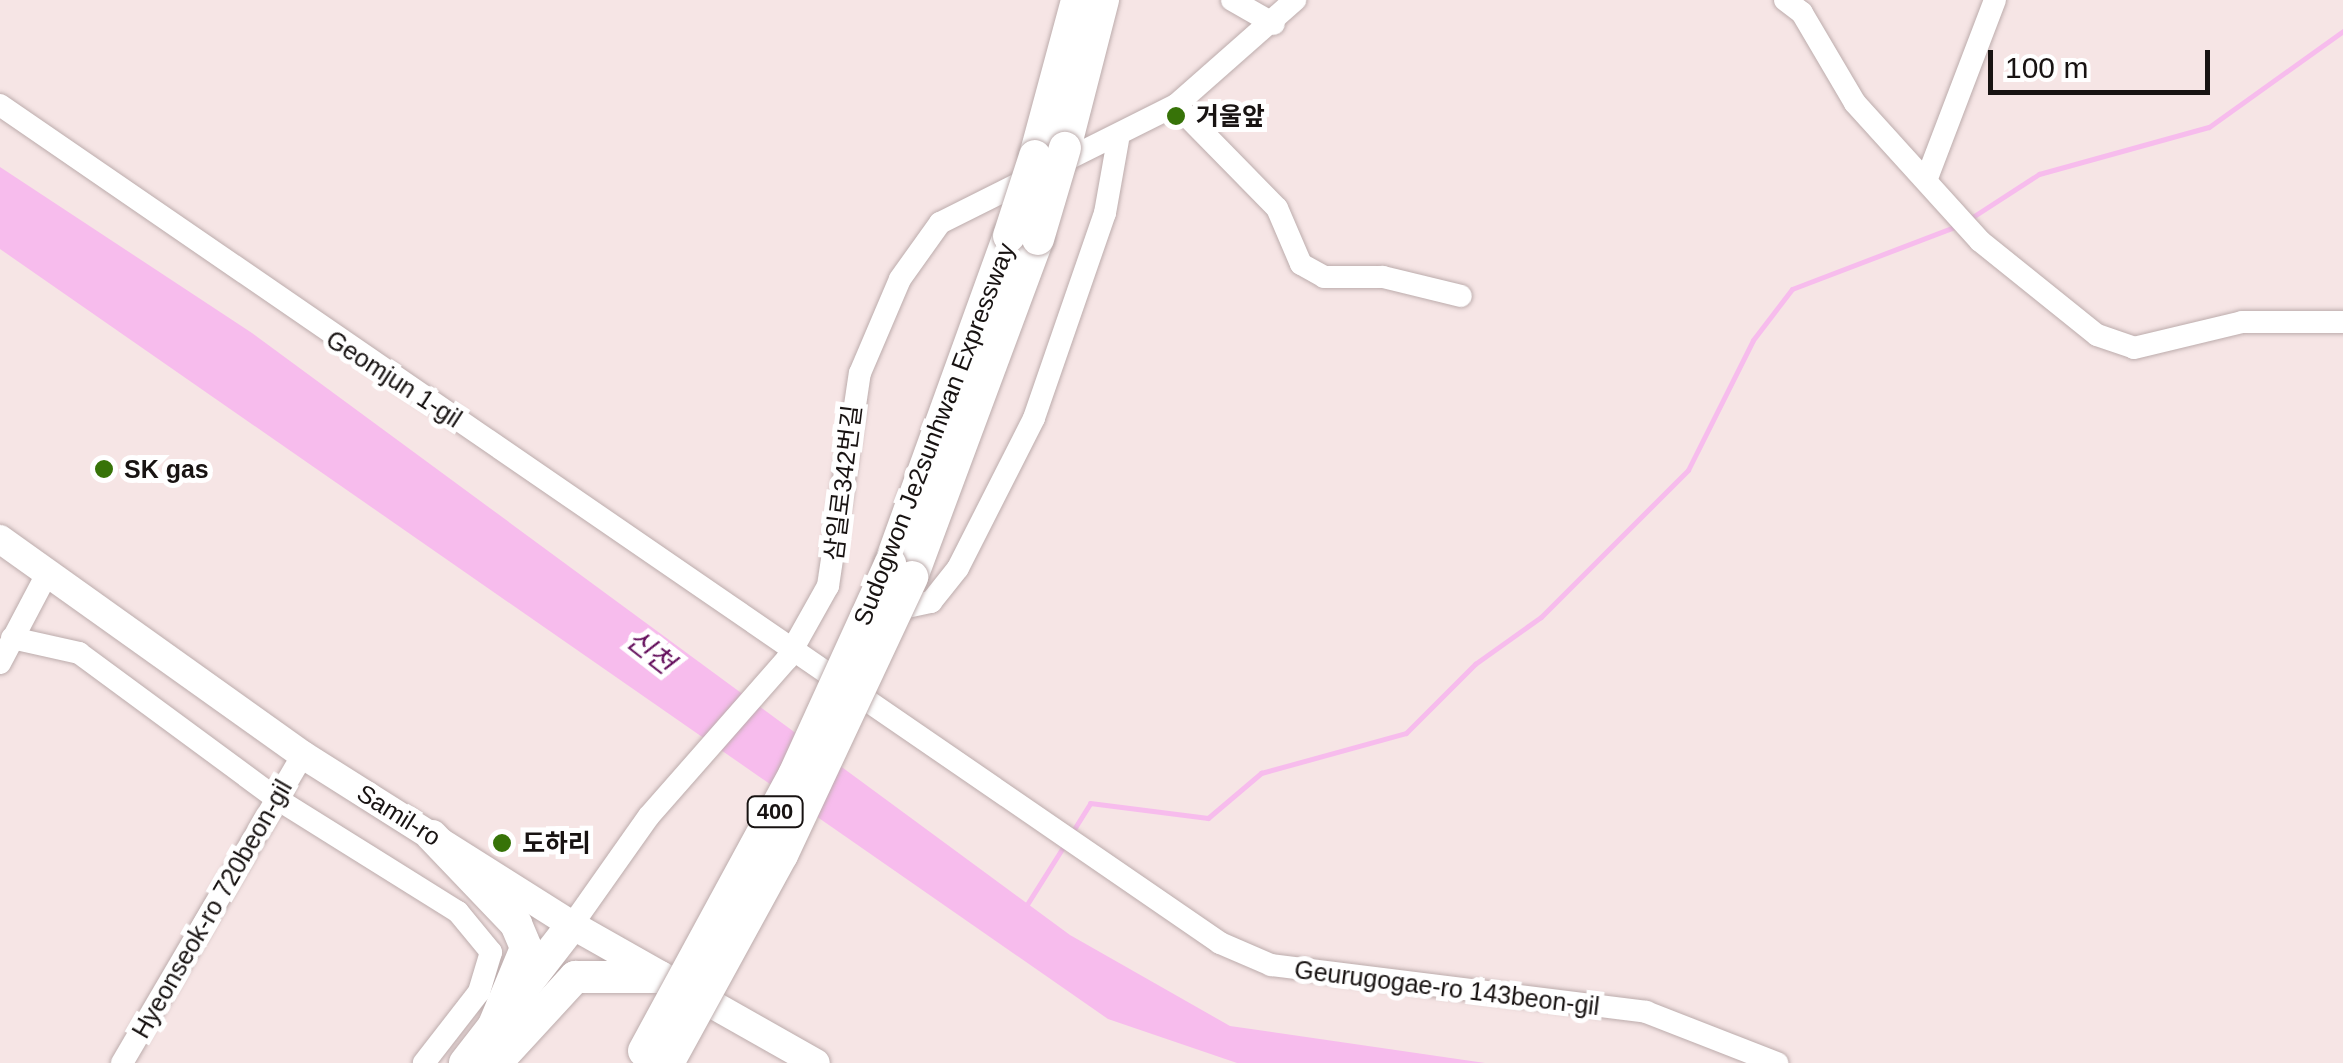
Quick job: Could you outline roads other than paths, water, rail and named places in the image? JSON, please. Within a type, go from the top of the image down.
[{"type":"highway","name":"Sudogwon Je2sunhwan Expressway","points":[[1050,152],[1077,0]]},
{"type":"highway","name":"Sudogwon Je2sunhwan Expressway","points":[[649,1059],[794,776],[903,583],[1105,0]]},
{"type":"highway","points":[[432,836],[516,924],[526,948],[492,1030]]},
{"type":"highway","points":[[465,1063],[572,925]]},
{"type":"highway","points":[[495,1063],[558,968],[572,925]]},
{"type":"highway","points":[[495,1063],[574,977],[660,976]]},
{"type":"main road","name":"Samil-ro","points":[[0,539],[303,755],[572,925],[816,1063]]},
{"type":"street","points":[[1232,0],[1274,24]]},
{"type":"street","name":"삼일로342번길","points":[[572,925],[670,792],[790,653],[836,563],[849,410],[900,280],[940,223],[980,196],[1118,140],[1176,106],[1274,24],[1295,0]]},
{"type":"street","points":[[1785,0],[1802,13],[1855,103],[1948,199],[1980,241],[2097,335],[2134,348],[2242,322],[2343,322]]},
{"type":"street","points":[[1927,178],[1995,0]]},
{"type":"street","name":"Geomjun 1-gil","points":[[0,105],[428,406],[790,653],[1050,822]]},
{"type":"street","points":[[1176,106],[1277,208],[1301,264],[1324,278],[1383,277],[1460,296]]},
{"type":"street","points":[[903,583],[931,602],[958,568],[1034,418],[1105,214],[1118,140]]},
{"type":"street","points":[[0,663],[48,574]]},
{"type":"street","points":[[12,638],[80,653],[274,797],[458,912],[491,952],[479,992],[424,1063]]},
{"type":"street","name":"Hyeonseok-ro 720beon-gil","points":[[122,1063],[274,797],[303,755]]},
{"type":"street","name":"Geurugogae-ro 143beon-gil","points":[[1050,822],[1220,943],[1271,966],[1646,1012],[1776,1063]]},
{"type":"water","name":"신천","points":[[0,167],[252,333],[1070,935],[1230,1026],[1485,1063],[1237,1063],[1108,1019],[0,249]]},
{"type":"waterway","points":[[1971,218],[2039,174],[2209,127],[2343,31]]},
{"type":"waterway","points":[[1071,834],[1090,803],[1208,818],[1261,773],[1406,733],[1475,664],[1541,617],[1688,470],[1753,340],[1792,289],[1957,226]]},
{"type":"waterway","points":[[1026,906],[1065,844]]},
{"type":"place","name":"거울앞","points":[[1176,116]]},
{"type":"place","name":"SK gas","points":[[104,469]]},
{"type":"place","name":"도하리","points":[[502,843]]}]
